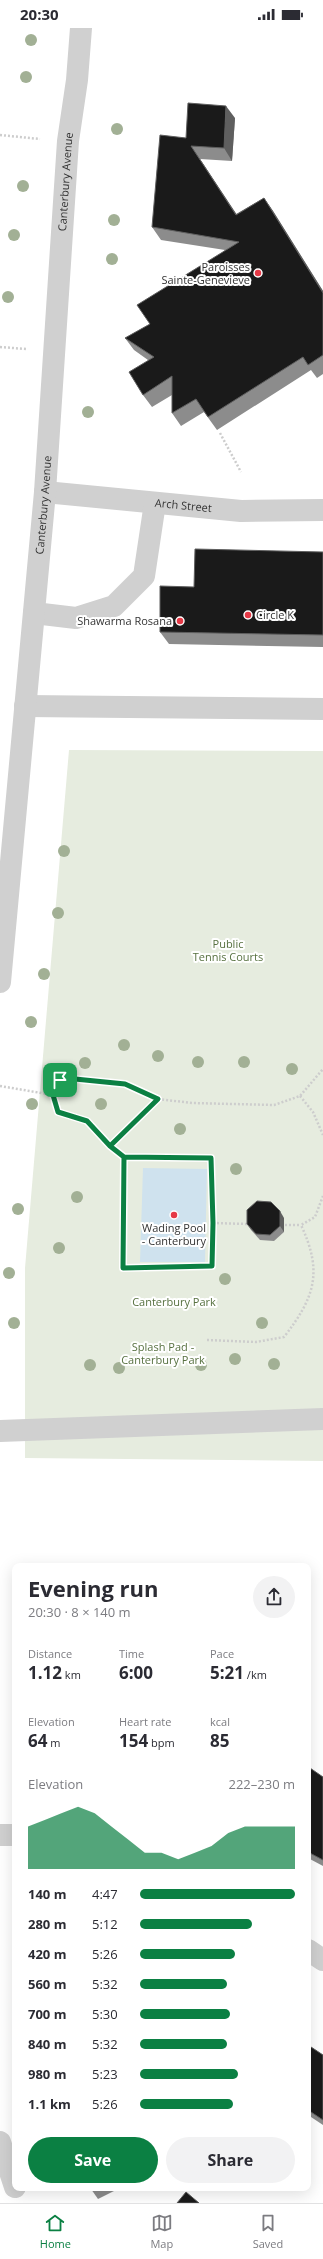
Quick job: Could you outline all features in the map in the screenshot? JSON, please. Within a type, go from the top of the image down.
[{"type":"street","name":"Canterbury Avenue","points":[[0,982],[45,492],[68,141],[77,80],[80,28]]},
{"type":"street","name":"Arch Street","points":[[45,492],[241,511],[323,510]]},
{"type":"street","points":[[34,613],[76,618],[114,606],[144,576],[155,503]]},
{"type":"street","points":[[25,706],[323,709]]},
{"type":"street","points":[[0,1430],[323,1420]]},
{"type":"street","points":[[0,1835],[12,1835]]},
{"type":"street","points":[[311,1952],[323,1960]]},
{"type":"street","points":[[0,2142],[12,2179]]},
{"type":"street","points":[[17,2191],[24,2203]]},
{"type":"path","points":[[0,135],[68,141]]},
{"type":"path","points":[[220,433],[242,472]]},
{"type":"path","points":[[124,1157],[123,1268],[212,1266],[213,1223],[211,1158],[124,1157],[110,1146],[87,1121],[58,1112],[53,1095],[60,1080],[75,1079],[125,1084],[158,1099],[192,1103],[274,1105],[300,1096],[323,1068]]},
{"type":"path","points":[[0,1086],[53,1095]]},
{"type":"path","points":[[300,1096],[313,1112],[323,1135]]},
{"type":"path","points":[[110,1146],[158,1099]]},
{"type":"path","points":[[277,1224],[301,1225],[315,1217],[323,1196]]},
{"type":"path","points":[[213,1223],[253,1224]]},
{"type":"path","points":[[207,1340],[256,1342],[284,1337],[299,1317],[310,1295],[317,1266],[311,1243],[301,1225]]},
{"type":"green space","name":"Canterbury Park","points":[[69,750],[323,751],[323,1461],[25,1458],[25,1268]]},
{"type":"water","name":"Wading Pool - Canterbury","points":[[143,1168],[207,1169],[205,1262],[140,1262]]},
{"type":"building","name":"Paroisses Sainte-Genevieve","points":[[188,103],[226,106],[224,148],[191,146],[236,215],[264,198],[323,293],[323,355],[308,365],[303,357],[208,417],[196,399],[172,413],[172,376],[143,395],[129,372],[154,357],[125,338],[150,324],[137,305],[239,242],[152,227],[160,135],[186,138]]},
{"type":"building","points":[[195,549],[323,552],[323,635],[160,632],[160,586],[194,587]]},
{"type":"building","points":[[257,1201],[271,1202],[280,1211],[280,1226],[270,1235],[256,1234],[247,1224],[247,1210]]},
{"type":"building","points":[[311,1769],[323,1777],[323,1860],[311,1854]]},
{"type":"building","points":[[311,2047],[323,2055],[323,2120],[311,2112]]},
{"type":"building","points":[[186,2192],[199,2203],[177,2203]]},
{"type":"place","name":"Paroisses Sainte-Genevieve","points":[[258,273]]},
{"type":"place","name":"Circle K","points":[[248,615]]},
{"type":"place","name":"Shawarma Rosana","points":[[180,621]]},
{"type":"place","name":"Wading Pool - Canterbury","points":[[174,1215]]},
{"type":"route","points":[[60,1080],[53,1095],[58,1112],[87,1121],[110,1146],[124,1157],[211,1158],[213,1223],[212,1266],[123,1268],[124,1157],[110,1146],[158,1099],[125,1084],[75,1079],[60,1080]]},
{"type":"park label","name":"Public Tennis Courts","points":[[228,950]]},
{"type":"park label","name":"Splash Pad - Canterbury Park","points":[[163,1353]]}]
